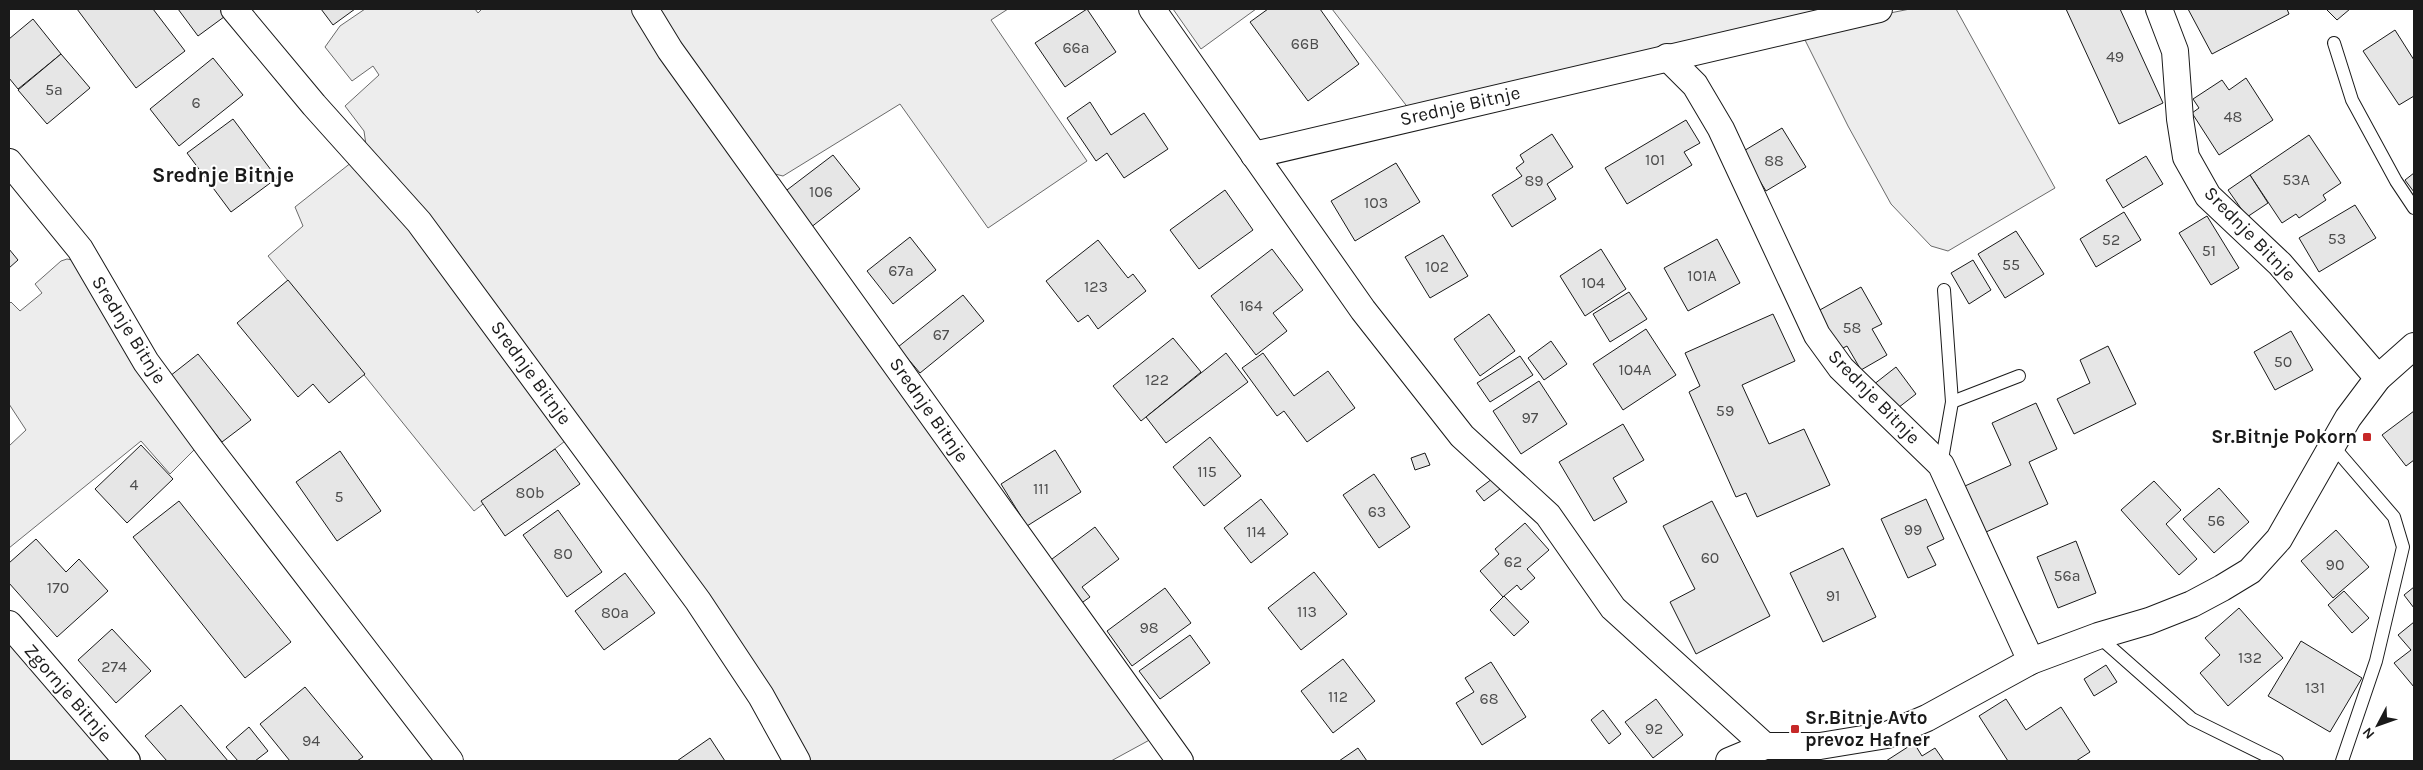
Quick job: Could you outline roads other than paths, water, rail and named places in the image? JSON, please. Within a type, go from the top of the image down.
[{"type":"street","name":"Srednje Bitnje","points":[[234,9],[314,104],[419,222],[698,601],[761,696],[797,761]]},
{"type":"street","name":"Srednje Bitnje","points":[[645,9],[670,50],[1180,761]]},
{"type":"street","points":[[1152,9],[1363,310],[1462,436],[1548,515],[1612,608],[1765,746]]},
{"type":"street","name":"Srednje Bitnje","points":[[1254,155],[1879,9]]},
{"type":"street","name":"Srednje Bitnje","points":[[2159,9],[2176,51],[2180,119],[2186,157],[2208,196],[2280,264],[2378,378]]},
{"type":"street","name":"Srednje Bitnje","points":[[1667,57],[1695,85],[1721,129],[1817,335],[1841,368],[1941,465],[2031,661]]},
{"type":"street","name":"Srednje Bitnje","points":[[9,162],[80,249],[146,362],[210,449],[450,761]]},
{"type":"street","points":[[1729,761],[1765,746],[1820,746],[1887,735],[1926,718],[2031,661],[2098,636],[2149,621],[2192,604],[2250,571],[2279,539],[2348,418],[2378,378],[2414,346]]},
{"type":"street","name":"Zgornje Bitnje","points":[[9,624],[127,761]]},
{"type":"lane","points":[[2334,43],[2352,100],[2396,181],[2414,208]]},
{"type":"lane","points":[[1941,465],[1952,402],[1944,290]]},
{"type":"lane","points":[[1952,402],[2019,376]]},
{"type":"lane","points":[[2332,445],[2394,517],[2403,547],[2376,661],[2342,761]]},
{"type":"lane","points":[[2098,636],[2192,719],[2278,761]]},
{"type":"place","name":"Sr.Bitnje Pokorn","points":[[2367,437]]},
{"type":"place","name":"Sr.Bitnje Avto prevoz Hafner","points":[[1795,729]]},
{"type":"district","name":"Srednje Bitnje","points":[[223,175]]}]
